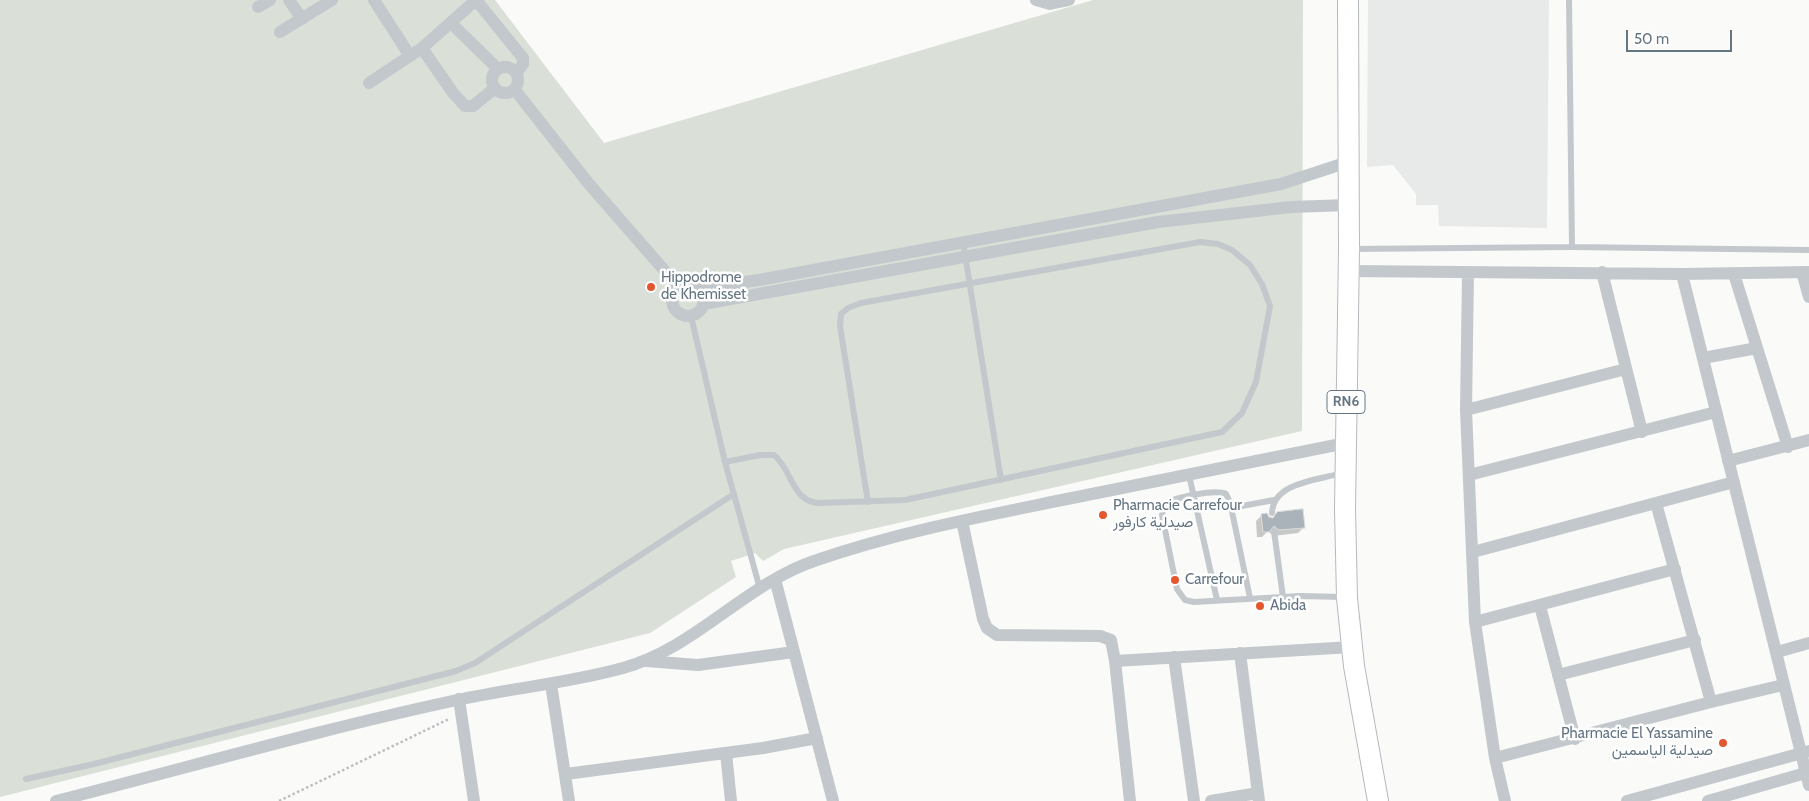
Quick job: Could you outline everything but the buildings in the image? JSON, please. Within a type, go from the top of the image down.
[{"type":"main road","name":"RN6","points":[[1348,0],[1349,249],[1346,444],[1348,598],[1352,647],[1378,801]]},
{"type":"street","points":[[258,7],[270,0]]},
{"type":"street","points":[[289,0],[302,19]]},
{"type":"street","points":[[374,0],[410,56]]},
{"type":"street","points":[[370,83],[422,48],[476,0],[523,58],[523,64],[516,72]]},
{"type":"street","points":[[1036,0],[1050,4],[1069,0]]},
{"type":"street","points":[[280,32],[302,19],[326,1]]},
{"type":"street","points":[[451,23],[498,69]]},
{"type":"street","points":[[422,48],[453,93],[465,106],[473,106],[495,88]]},
{"type":"street","points":[[508,67],[516,72],[519,81],[515,90],[507,94],[495,88],[493,76],[498,69],[508,67]]},
{"type":"street","points":[[515,90],[589,184],[678,286]]},
{"type":"street","points":[[699,288],[702,293],[703,304],[699,312],[692,316],[682,316],[673,307],[671,298],[678,286],[689,284],[699,288],[768,278],[1281,184],[1348,162]]},
{"type":"street","points":[[703,304],[1158,222],[1291,207],[1348,205]]},
{"type":"street","points":[[1348,271],[1682,274],[1806,272],[1809,297]]},
{"type":"street","points":[[1468,272],[1466,410],[1475,622],[1495,758],[1506,801]]},
{"type":"street","points":[[1602,272],[1642,432]]},
{"type":"street","points":[[1682,274],[1777,652],[1783,685],[1806,752],[1808,777],[1708,801]]},
{"type":"street","points":[[1734,274],[1788,447]]},
{"type":"street","points":[[1703,358],[1757,348]]},
{"type":"street","points":[[1466,410],[1626,369]]},
{"type":"street","points":[[1468,475],[1716,412]]},
{"type":"street","points":[[1728,460],[1788,447],[1809,440]]},
{"type":"street","points":[[56,801],[460,699],[551,684],[646,661],[693,635],[774,579],[817,560],[962,520],[1346,444]]},
{"type":"street","points":[[1473,552],[1734,482]]},
{"type":"street","points":[[1656,503],[1711,702]]},
{"type":"street","points":[[962,520],[983,619],[987,628],[997,635],[1106,636],[1113,645],[1130,801]]},
{"type":"street","points":[[1475,622],[1675,569]]},
{"type":"street","points":[[774,579],[833,801]]},
{"type":"street","points":[[1540,606],[1575,739]]},
{"type":"street","points":[[1558,675],[1695,640]]},
{"type":"street","points":[[1777,652],[1809,643]]},
{"type":"street","points":[[1115,662],[1240,652],[1352,647]]},
{"type":"street","points":[[646,661],[698,665],[794,652]]},
{"type":"street","points":[[1210,801],[1258,797],[1240,652]]},
{"type":"street","points":[[1174,657],[1194,801]]},
{"type":"street","points":[[551,684],[569,801]]},
{"type":"street","points":[[1495,758],[1783,685]]},
{"type":"street","points":[[460,699],[474,801]]},
{"type":"street","points":[[566,774],[726,753],[817,738]]},
{"type":"street","points":[[1627,801],[1806,752]]},
{"type":"street","points":[[726,753],[731,801]]},
{"type":"lane","points":[[1569,0],[1572,247]]},
{"type":"lane","points":[[963,242],[1001,480]]},
{"type":"lane","points":[[725,462],[760,455],[774,455],[783,466],[800,495],[808,502],[868,502],[905,500],[1222,432],[1242,413],[1256,382],[1270,306],[1262,284],[1250,264],[1232,250],[1218,244],[1200,242],[861,303],[848,308],[841,314],[840,326],[868,502]]},
{"type":"lane","points":[[1349,249],[1572,247],[1809,250]]},
{"type":"lane","points":[[692,316],[725,462],[760,589]]},
{"type":"lane","points":[[1231,508],[1274,500],[1287,488],[1346,472]]},
{"type":"lane","points":[[1189,475],[1218,600]]},
{"type":"lane","points":[[1250,598],[1229,498],[1222,492],[1168,502],[1162,511],[1177,589],[1181,597],[1189,602],[1283,597],[1348,598]]},
{"type":"lane","points":[[26,779],[94,764],[456,671],[476,663],[734,494]]},
{"type":"lane","points":[[1272,513],[1274,500]]},
{"type":"lane","points":[[1274,531],[1283,597]]},
{"type":"path","points":[[279,801],[462,713]]},
{"type":"shaded area","name":"Hippodrome de Khemisset","points":[[0,0],[495,0],[604,143],[1093,0],[1303,0],[1302,431],[784,549],[763,561],[755,553],[731,561],[736,577],[650,633],[0,797]]},
{"type":"shaded area","points":[[1368,0],[1549,0],[1547,228],[1439,226],[1438,205],[1416,205],[1416,194],[1393,165],[1367,167]]},
{"type":"place","name":"Hippodrome de Khemisset","points":[[651,287]]},
{"type":"place","name":"Pharmacie Carrefour صيدلية كارفور","points":[[1103,515]]},
{"type":"place","name":"Carrefour","points":[[1175,580]]},
{"type":"place","name":"Abida","points":[[1260,606]]},
{"type":"place","name":"Pharmacie El Yassamine صيدلية الياسمين","points":[[1723,743]]}]
